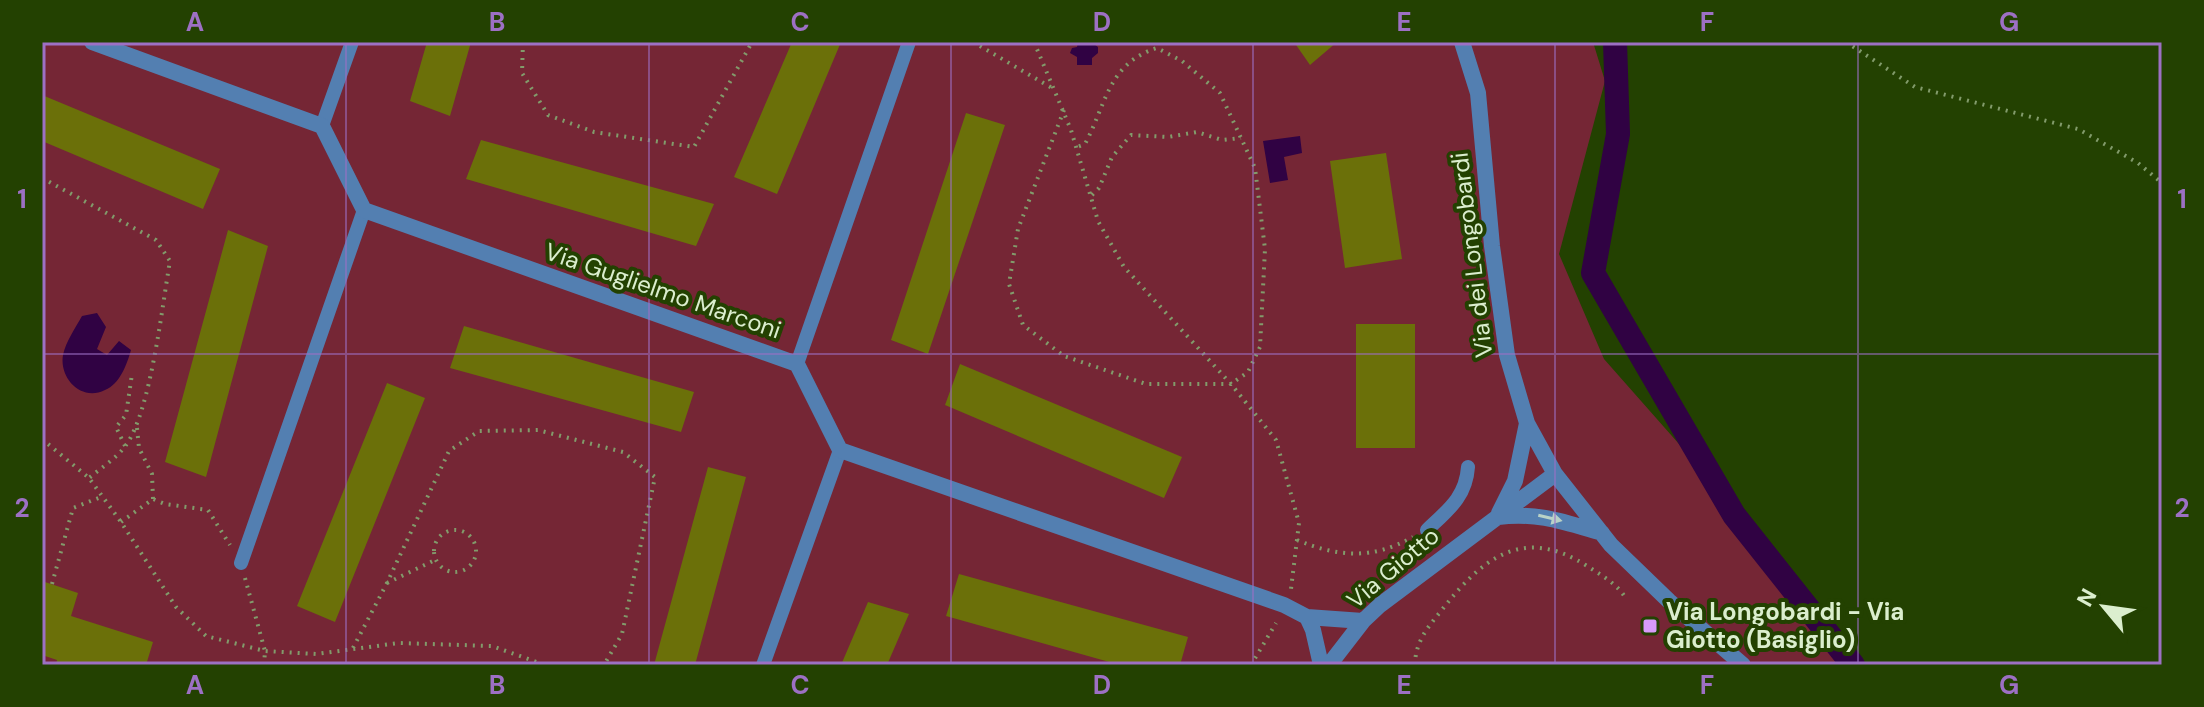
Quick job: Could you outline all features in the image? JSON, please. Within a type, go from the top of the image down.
[{"type":"street","points":[[92,42],[322,126],[364,210]]},
{"type":"street","name":"Via dei Longobardi","points":[[1462,42],[1478,93],[1492,246],[1507,355],[1527,423],[1555,474],[1602,533],[1669,601],[1743,665]]},
{"type":"street","name":"Via Guglielmo Marconi","points":[[364,210],[797,364],[840,450]]},
{"type":"street","name":"Via Giotto","points":[[1496,518],[1515,481],[1527,423]]},
{"type":"street","points":[[840,450],[1284,605],[1307,617],[1363,621]]},
{"type":"street","name":"Via Giotto","points":[[1329,665],[1363,621],[1444,554],[1555,474]]},
{"type":"street","points":[[1496,518],[1523,514],[1543,516],[1602,533]]},
{"type":"street","points":[[1307,617],[1321,665]]},
{"type":"lane","points":[[322,126],[352,42]]},
{"type":"lane","points":[[797,364],[909,42]]},
{"type":"lane","points":[[241,563],[364,210]]},
{"type":"lane","points":[[763,665],[840,450]]},
{"type":"lane","points":[[1427,530],[1457,503],[1467,482],[1468,467]]},
{"type":"path","points":[[523,42],[522,73],[548,115],[594,132],[694,147],[752,42]]},
{"type":"path","points":[[973,42],[1054,89]]},
{"type":"path","points":[[1034,42],[1064,110],[1098,221],[1124,267],[1231,384],[1276,440],[1299,523],[1292,585],[1270,636],[1251,665]]},
{"type":"path","points":[[1846,42],[1915,87],[2078,129],[2138,163],[2162,183]]},
{"type":"path","points":[[1064,110],[1018,229],[1009,284],[1023,325],[1064,356],[1146,384],[1231,384],[1248,372],[1260,347],[1265,249],[1255,168],[1220,93],[1182,61],[1157,48],[1141,53],[1125,64],[1109,88],[1085,144],[1077,147]]},
{"type":"path","points":[[1092,195],[1099,188],[1112,157],[1131,135],[1168,137],[1197,132],[1222,140],[1241,138]]},
{"type":"path","points":[[42,178],[156,240],[170,261],[150,376],[136,426],[125,447],[89,478]]},
{"type":"path","points":[[125,447],[116,427],[126,415],[132,374]]},
{"type":"path","points":[[136,426],[139,448],[152,474],[153,499]]},
{"type":"path","points":[[353,648],[449,451],[479,431],[538,430],[623,452],[655,477],[622,634],[604,665]]},
{"type":"path","points":[[42,439],[89,478],[176,607],[206,636],[265,651],[316,654],[399,643],[492,646],[545,665]]},
{"type":"path","points":[[52,584],[73,508],[102,497]]},
{"type":"path","points":[[153,499],[165,504],[208,510],[241,563],[265,651],[264,665]]},
{"type":"path","points":[[121,522],[153,499]]},
{"type":"path","points":[[452,530],[467,533],[477,548],[471,565],[461,571],[448,571],[436,559],[435,543],[445,532],[452,530]]},
{"type":"path","points":[[1297,540],[1332,553],[1353,554],[1385,548],[1427,530]]},
{"type":"path","points":[[1415,665],[1415,649],[1430,624],[1466,581],[1505,552],[1531,546],[1553,549],[1583,563],[1619,589],[1625,597]]},
{"type":"path","points":[[387,583],[436,559]]},
{"type":"path","points":[[1461,574],[1466,581]]},
{"type":"shaded area","points":[[42,42],[1593,42],[1605,81],[1559,254],[1604,359],[1694,461],[1777,581],[1842,665],[42,665]]},
{"type":"shaded area","points":[[1078,42],[1091,42],[1098,47],[1092,65],[1077,65],[1077,57],[1070,53]]},
{"type":"shaded area","points":[[1300,136],[1302,153],[1284,157],[1288,180],[1270,183],[1263,141]]},
{"type":"shaded area","points":[[97,313],[106,327],[97,349],[107,355],[119,341],[131,350],[115,383],[105,390],[88,393],[68,379],[64,372],[63,355],[82,316]]},
{"type":"building","points":[[427,42],[471,42],[450,116],[410,101]]},
{"type":"building","points":[[792,42],[841,42],[777,194],[734,177]]},
{"type":"building","points":[[1294,42],[1337,42],[1310,65]]},
{"type":"building","points":[[42,95],[220,169],[203,209],[42,141]]},
{"type":"building","points":[[966,113],[1005,125],[928,354],[891,340]]},
{"type":"building","points":[[481,140],[714,204],[696,246],[466,179]]},
{"type":"building","points":[[1386,153],[1402,259],[1345,268],[1330,161]]},
{"type":"building","points":[[228,230],[268,246],[206,477],[165,462]]},
{"type":"building","points":[[1356,324],[1415,324],[1415,448],[1356,448]]},
{"type":"building","points":[[464,326],[694,392],[681,432],[450,368]]},
{"type":"building","points":[[960,364],[1182,457],[1164,498],[945,405]]},
{"type":"building","points":[[387,383],[425,398],[335,622],[297,606]]},
{"type":"building","points":[[708,467],[746,477],[695,665],[654,665]]},
{"type":"building","points":[[959,574],[1188,637],[1180,665],[1120,665],[946,616]]},
{"type":"building","points":[[42,581],[78,593],[71,616],[153,642],[146,665],[56,665],[57,660],[42,655]]},
{"type":"building","points":[[868,602],[909,614],[887,665],[841,665]]},
{"type":"waterway","points":[[1615,42],[1618,134],[1593,273],[1734,515],[1853,665]]},
{"type":"place","name":"Via Longobardi - Via Giotto (Basiglio)","points":[[1650,626]]}]
